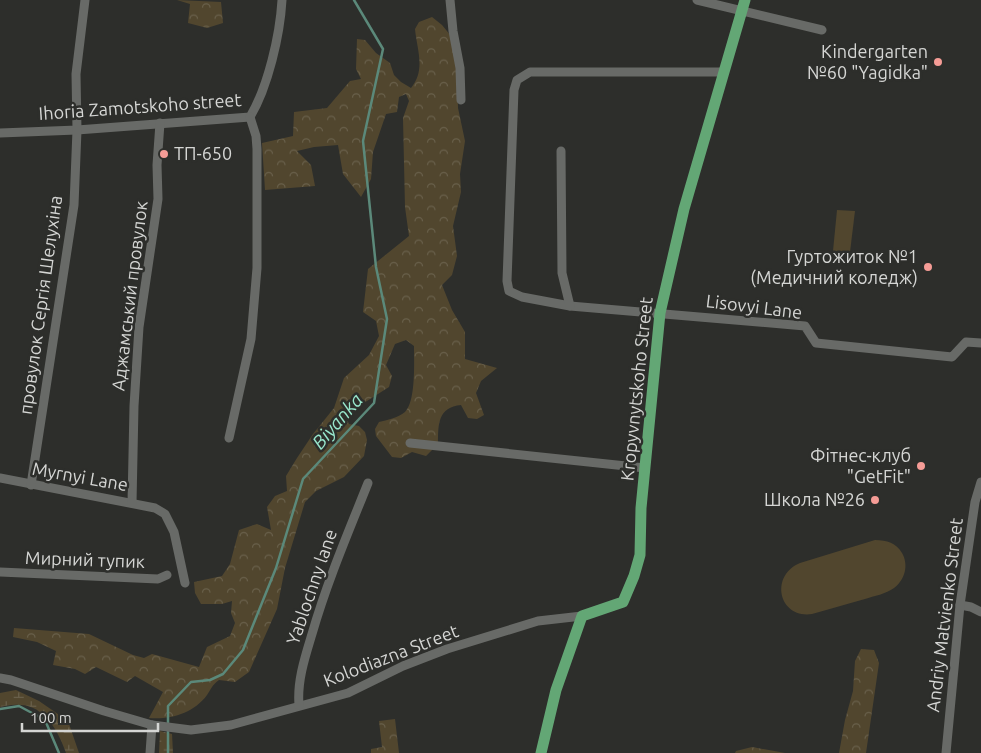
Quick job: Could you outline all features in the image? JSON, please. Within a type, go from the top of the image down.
[{"type":"main road","name":"Kropyvnytskoho Street","points":[[582,616],[623,602],[640,555],[641,508],[660,313],[684,209],[744,5]]},
{"type":"main road","points":[[541,753],[556,690],[582,616]]},
{"type":"street","points":[[77,130],[76,74],[85,0]]},
{"type":"street","name":"Ihoria Zamotskoho street","points":[[0,133],[77,130],[250,117],[259,102],[273,57],[282,0]]},
{"type":"street","points":[[450,0],[453,31],[460,68],[461,100]]},
{"type":"street","points":[[696,0],[744,5],[822,30]]},
{"type":"street","name":"Lisovyi Lane","points":[[724,72],[530,72],[517,80],[514,90],[506,281],[509,291],[522,297],[570,306],[805,326],[816,343],[952,357],[966,342],[981,342]]},
{"type":"street","points":[[229,438],[251,339],[257,268],[257,149],[256,136],[250,117]]},
{"type":"street","name":"Аджамський провулок","points":[[132,503],[134,406],[139,326],[158,199],[157,165],[160,123]]},
{"type":"street","name":"провулок Сергія Шелухіна","points":[[31,485],[74,205],[77,130]]},
{"type":"street","points":[[561,151],[562,273],[570,306]]},
{"type":"street","points":[[410,443],[645,468]]},
{"type":"street","name":"Myrnyi Lane","points":[[0,478],[155,508],[165,514],[174,532],[185,583]]},
{"type":"street","name":"Andriy Matvienko Street","points":[[946,753],[960,605],[975,502],[981,482]]},
{"type":"street","name":"Yablochny lane","points":[[299,705],[298,695],[304,659],[316,618],[368,483]]},
{"type":"street","name":"Мирний тупик","points":[[0,572],[158,579],[167,575]]},
{"type":"street","points":[[960,605],[971,606],[981,612]]},
{"type":"street","name":"Kolodiazna Street","points":[[0,678],[11,680],[94,709],[155,725],[191,730],[231,725],[348,693],[403,666],[448,649],[538,621],[582,616]]},
{"type":"street","points":[[150,753],[155,725]]},
{"type":"green space","points":[[177,0],[221,2],[223,23],[207,28],[188,23],[190,4]]},
{"type":"green space","points":[[432,17],[451,36],[457,65],[458,108],[465,141],[460,174],[461,192],[453,226],[457,256],[452,275],[442,285],[452,310],[465,332],[465,359],[497,368],[481,381],[476,393],[484,415],[477,419],[468,418],[461,405],[453,406],[444,413],[439,423],[438,444],[426,456],[412,452],[401,458],[392,457],[376,436],[375,429],[379,422],[402,414],[409,407],[413,391],[414,371],[414,346],[406,340],[395,344],[386,365],[392,376],[389,387],[348,413],[347,419],[349,424],[359,426],[365,432],[367,440],[364,456],[344,477],[316,491],[305,502],[285,568],[277,609],[249,672],[235,682],[219,680],[202,701],[188,711],[165,718],[149,718],[163,692],[135,676],[127,682],[96,667],[85,674],[75,669],[53,665],[56,651],[37,642],[13,637],[14,628],[89,634],[133,655],[144,658],[152,654],[199,667],[207,647],[230,636],[235,623],[231,613],[232,601],[222,604],[201,604],[195,593],[194,582],[222,576],[230,564],[239,530],[257,524],[271,530],[267,507],[275,496],[287,491],[286,476],[313,434],[334,408],[344,378],[369,355],[379,336],[376,321],[363,312],[368,269],[409,236],[405,207],[403,118],[409,101],[406,94],[399,97],[397,112],[386,114],[373,152],[371,179],[361,197],[343,174],[338,145],[297,151],[311,165],[315,186],[265,190],[262,143],[293,136],[294,112],[327,108],[350,81],[361,79],[356,69],[357,39],[365,40],[376,53],[390,63],[394,75],[411,88],[416,81],[419,67],[419,52],[415,29],[419,22]]},
{"type":"green space","points":[[837,210],[855,211],[850,252],[833,251]]},
{"type":"green space","points":[[875,540],[894,544],[904,558],[905,572],[901,581],[894,588],[880,595],[812,614],[801,614],[792,610],[786,603],[782,595],[781,586],[784,577],[790,569],[800,563]]},
{"type":"green space","points":[[861,649],[874,650],[879,663],[866,753],[839,753],[853,691],[855,661]]},
{"type":"green space","points":[[16,690],[39,701],[68,721],[79,753],[66,753],[55,729],[36,710],[29,706],[17,705],[0,707],[0,693]]},
{"type":"green space","points":[[395,719],[399,753],[371,753],[371,749],[382,747],[379,721]]},
{"type":"green space","points":[[160,731],[172,734],[173,753],[159,753]]},
{"type":"green space","points":[[752,747],[785,753],[735,753],[736,751]]},
{"type":"waterway","name":"Biyanka","points":[[168,724],[168,706],[191,682],[210,680],[223,674],[243,650],[276,568],[303,479],[374,403],[387,319],[376,267],[363,141],[383,49],[354,0]]},
{"type":"waterway","name":"Biyanka","points":[[0,709],[19,706],[45,720],[59,753]]},
{"type":"waterway","name":"Biyanka","points":[[168,730],[168,753]]},
{"type":"place","name":"Kindergarten №60 \"Yagidka\"","points":[[938,62]]},
{"type":"place","name":"ТП-650","points":[[164,154]]},
{"type":"place","name":"Гуртожиток №1 (Медичний коледж)","points":[[928,267]]},
{"type":"place","name":"Фітнес-клуб \"GetFit\"","points":[[921,466]]},
{"type":"place","name":"Школа №26","points":[[875,500]]}]
